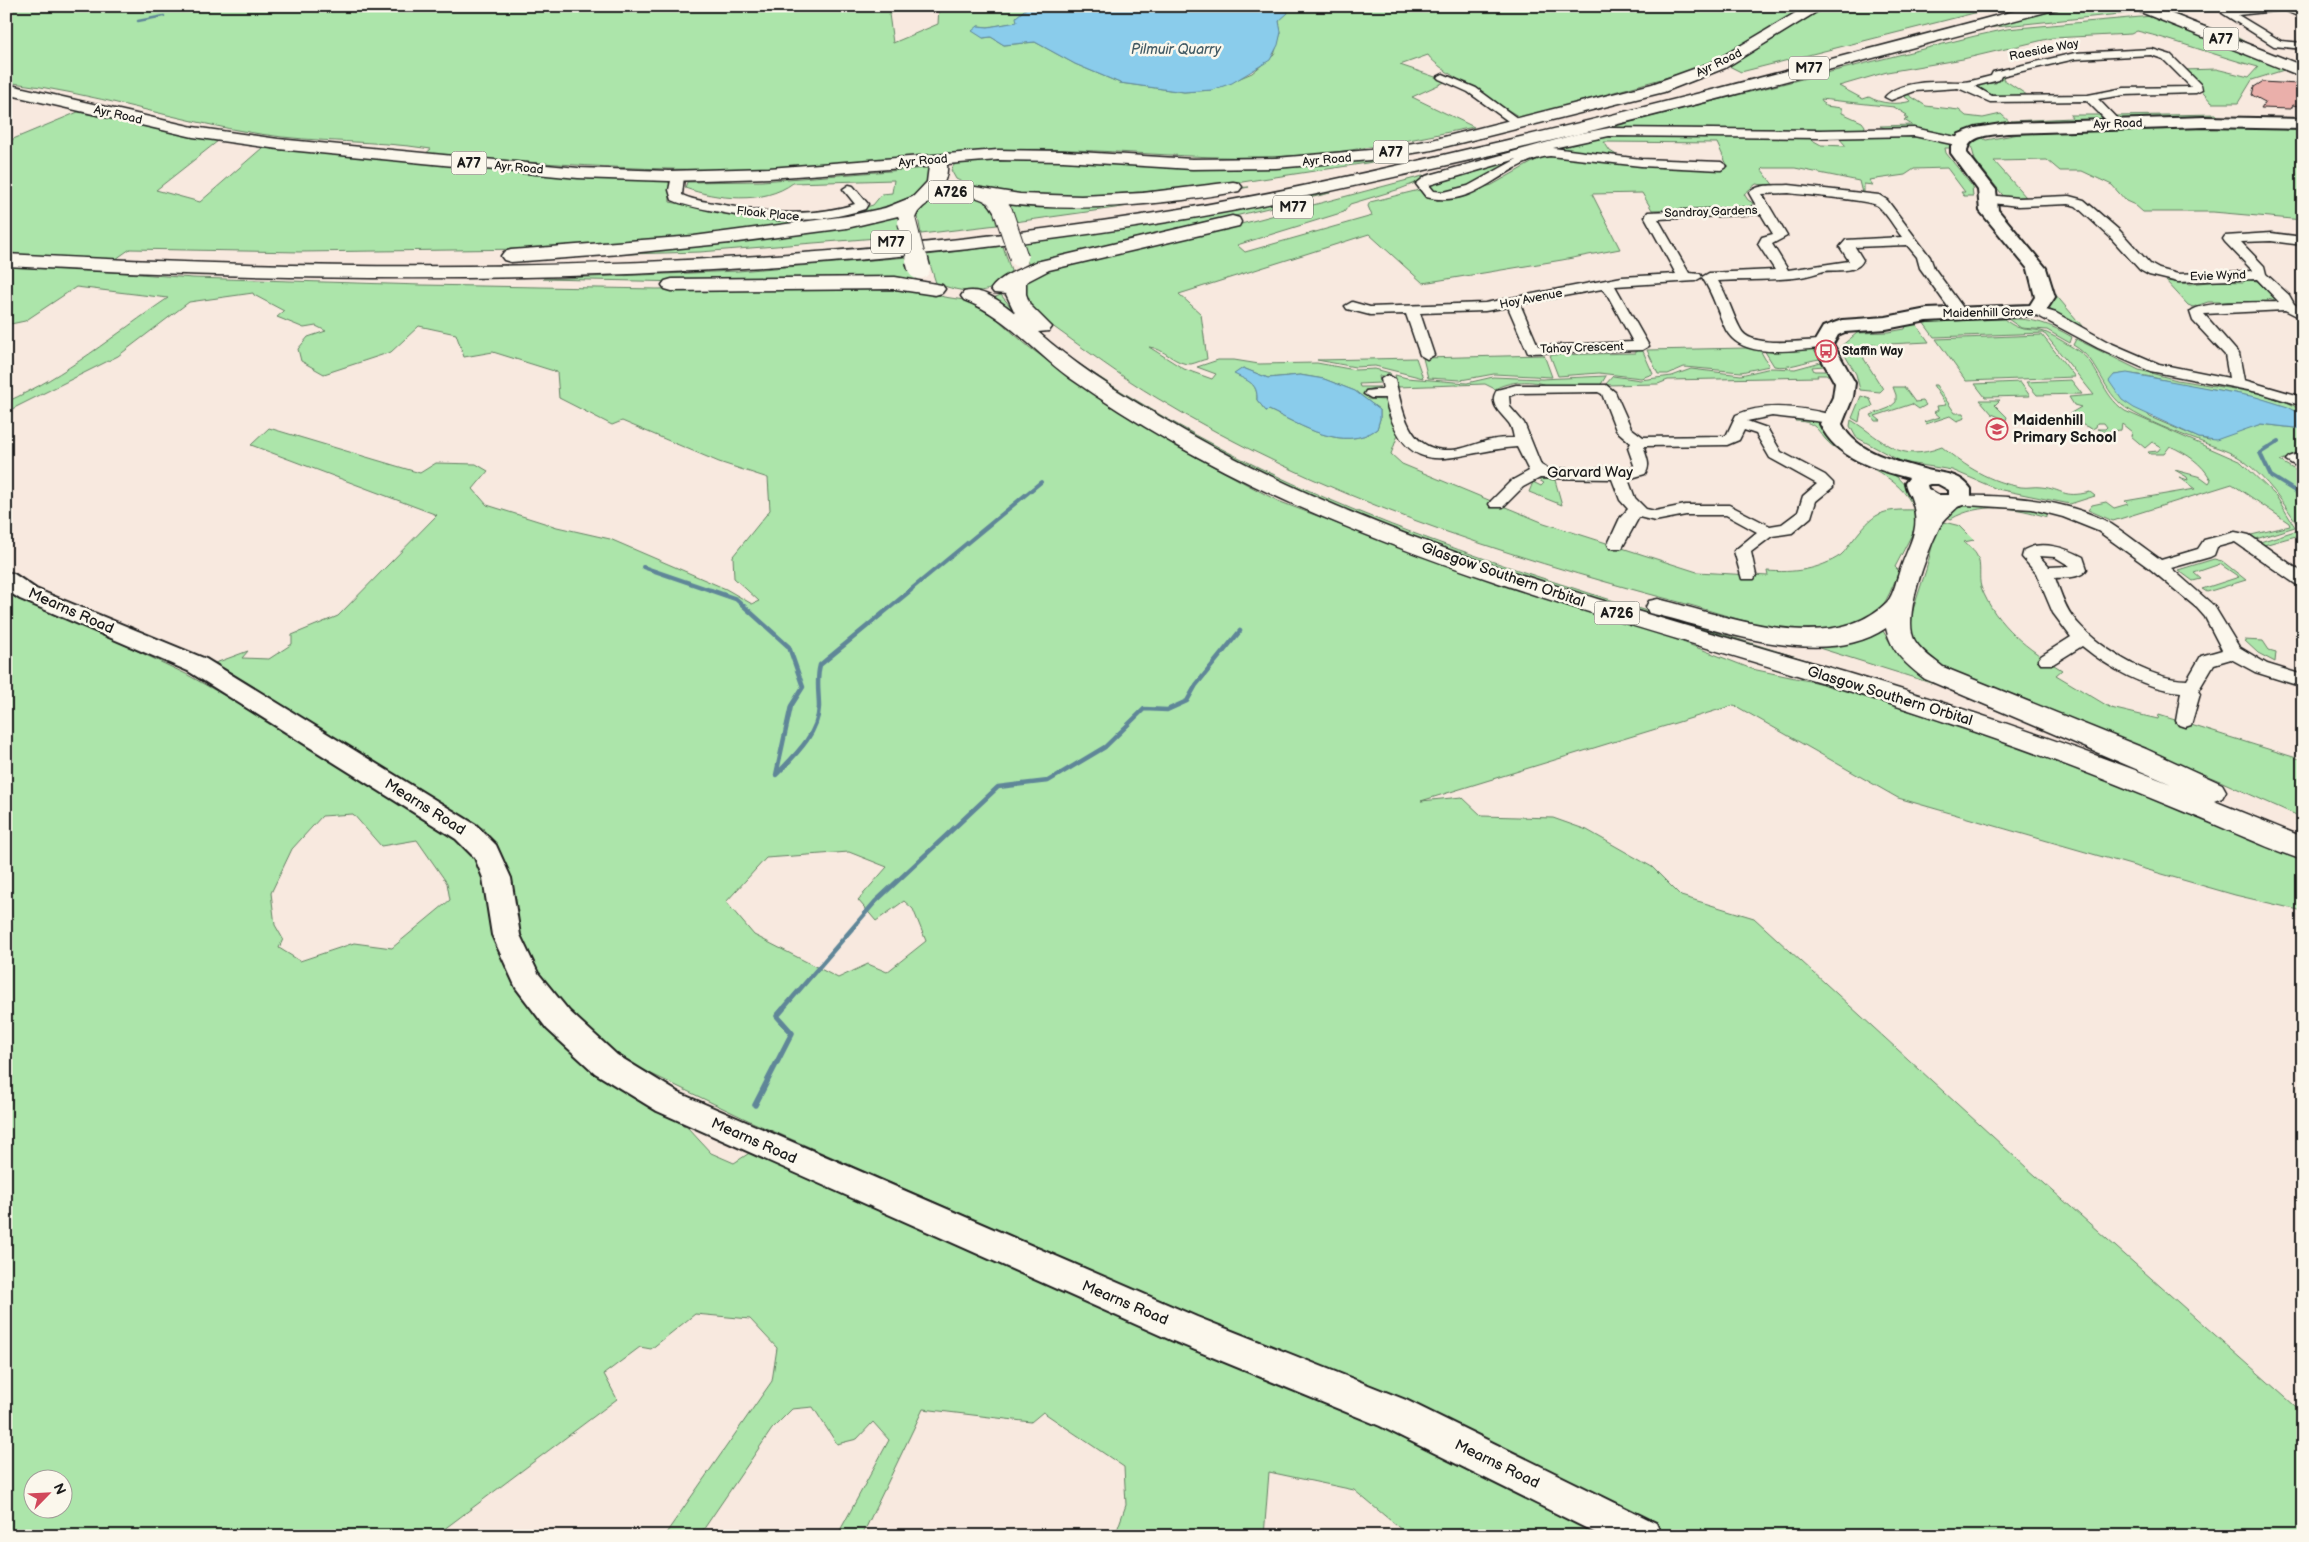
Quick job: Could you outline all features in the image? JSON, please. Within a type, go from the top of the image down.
[{"type":"main road","name":"Ayr Road","points":[[6,89],[193,132],[269,143],[578,173],[678,176],[788,172],[938,165],[1036,155],[1210,164],[1311,161],[1414,148],[1519,124],[1658,88],[1698,74],[1741,53],[1818,6]]},
{"type":"main road","name":"M77","points":[[6,250],[247,262],[454,266],[593,263],[737,255],[958,236],[1109,216],[1316,181],[1432,155],[2022,6]]},
{"type":"main road","name":"M77","points":[[6,260],[317,274],[525,274],[741,264],[873,254],[1057,232],[1247,203],[1407,170],[2052,6]]},
{"type":"main road","name":"A77","points":[[2138,6],[2300,68]]},
{"type":"main road","name":"M77","points":[[991,196],[1038,203],[1058,203],[1158,196],[1253,184],[1398,158],[1654,96],[1759,73]]},
{"type":"main road","name":"M77","points":[[1018,272],[1305,204],[1566,131]]},
{"type":"main road","name":"A726","points":[[938,165],[951,182],[967,191]]},
{"type":"main road","name":"A726","points":[[919,200],[945,192],[967,191],[991,196],[1001,204],[1018,272],[994,292],[971,296],[951,295],[935,289],[926,283],[919,268],[907,222],[907,213],[919,200],[936,185],[938,165]]},
{"type":"main road","points":[[247,262],[465,258],[682,244],[824,225],[890,212],[919,200]]},
{"type":"main road","points":[[116,266],[330,280],[684,285],[895,283],[935,289]]},
{"type":"main road","name":"Glasgow Southern Orbital","points":[[1018,272],[1014,292],[1018,303],[1040,326],[1119,384],[1214,440],[1285,475],[1381,516],[1520,567],[1961,700],[2101,748],[2212,790],[2303,830]]},
{"type":"main road","name":"Glasgow Southern Orbital","points":[[971,296],[991,304],[1052,355],[1147,419],[1233,466],[1339,515],[1413,545],[1532,586],[1913,702],[2031,741],[2193,802],[2303,850]]},
{"type":"main road","points":[[1922,486],[1929,524]]},
{"type":"main road","points":[[1954,496],[1929,524],[1899,605],[1899,636],[1918,662],[1934,673],[2136,756],[2212,790]]},
{"type":"main road","points":[[1622,598],[1804,640],[1835,638],[1863,630],[1899,605]]},
{"type":"street","points":[[2303,11],[2295,12],[2286,6],[2227,13],[2278,44],[2303,46]]},
{"type":"street","name":"Raeside Way","points":[[2152,52],[2167,58],[2197,87],[2196,90],[2182,92],[2105,93],[2090,98],[1990,99],[1965,85],[1995,78],[1997,74],[2075,56],[2152,52]]},
{"type":"street","points":[[1443,77],[1472,90],[1519,124]]},
{"type":"street","points":[[1891,97],[1902,92],[1944,84],[1965,85]]},
{"type":"street","points":[[2090,98],[2116,124]]},
{"type":"street","name":"Ayr Road","points":[[1961,142],[1975,133],[1990,130],[2205,122],[2303,124]]},
{"type":"street","points":[[1721,166],[1672,166],[1545,153],[1524,160],[1480,185],[1459,192],[1434,196],[1424,190],[1422,184],[1430,179],[1523,152],[1609,132],[1820,134],[1914,132],[1961,142],[1959,153],[1987,190],[1989,211],[2039,272],[2045,297],[2036,312]]},
{"type":"street","name":"Floak Place","points":[[678,176],[675,190],[676,197],[688,202],[770,216],[805,218],[861,206],[862,204],[849,189]]},
{"type":"street","name":"Sandray Gardens","points":[[1684,277],[1651,217],[1765,210],[1755,193],[1760,190],[1793,189],[1838,196],[1872,197],[1883,203],[1923,257],[1927,268],[1959,312]]},
{"type":"street","name":"Evie Wynd","points":[[1988,199],[2018,202],[2069,200],[2080,203],[2115,234],[2145,267],[2160,275],[2178,278],[2260,276],[2284,298],[2288,306]]},
{"type":"street","points":[[1765,210],[1781,236],[1767,240],[1766,244],[1784,274]]},
{"type":"street","points":[[2260,276],[2259,269],[2230,239],[2271,237],[2303,241]]},
{"type":"street","points":[[1911,241],[1851,243],[1847,247],[1856,260],[1855,263],[1850,265],[1784,274],[1709,277],[1723,301],[1727,318],[1737,336],[1744,342],[1761,346],[1823,344],[1845,383],[1843,397],[1832,419],[1832,430],[1847,445],[1884,463],[1922,486],[1935,501],[1954,496],[2005,500],[2042,507],[2089,520],[2104,527],[2158,567],[2213,615],[2225,642],[2234,652],[2254,664],[2303,681]]},
{"type":"street","name":"Hoy Avenue","points":[[1352,306],[1370,311],[1485,307],[1637,279],[1709,277]]},
{"type":"street","name":"Tahay Crescent","points":[[1513,302],[1533,350],[1642,346],[1613,292],[1606,285]]},
{"type":"street","points":[[2236,382],[2232,354],[2198,318],[2197,312],[2206,309],[2288,306],[2303,315]]},
{"type":"street","points":[[1412,310],[1427,355]]},
{"type":"street","name":"Maidenhill Grove","points":[[1823,344],[1827,334],[1842,326],[1876,324],[1927,315],[1959,312],[2036,312],[2051,316],[2103,345],[2155,368],[2192,376],[2236,382],[2303,402]]},
{"type":"street","points":[[1371,394],[1390,386],[1397,416],[1410,441],[1424,452],[1451,455],[1492,444],[1523,442]]},
{"type":"street","name":"Garvard Way","points":[[1639,442],[1636,448],[1642,466],[1640,471],[1618,474],[1554,474],[1539,472],[1534,468],[1517,423],[1505,412],[1501,398],[1502,393],[1516,389],[1601,388],[1608,392],[1624,430],[1639,442],[1727,440],[1734,437],[1738,423],[1743,416],[1754,414],[1800,413],[1832,419]]},
{"type":"street","points":[[1738,423],[1762,431],[1776,455],[1820,478],[1825,483],[1825,487],[1809,499],[1805,514],[1786,529],[1768,531],[1742,551],[1748,575]]},
{"type":"street","name":"Garvard Way","points":[[1497,504],[1517,484],[1539,472]]},
{"type":"street","points":[[1618,474],[1628,500],[1636,510],[1654,516],[1685,510],[1729,510],[1768,531]]},
{"type":"street","points":[[1616,544],[1628,518],[1636,510]]},
{"type":"street","points":[[2158,567],[2204,553],[2208,551],[2210,544],[2235,537],[2251,543],[2303,580]]},
{"type":"street","points":[[2044,573],[2057,606],[2071,626],[2104,654],[2145,677],[2188,687],[2197,683],[2200,671],[2207,660],[2234,652]]},
{"type":"street","name":"Mearns Road","points":[[6,579],[28,594],[197,665],[466,832],[486,852],[497,878],[506,935],[526,980],[558,1020],[606,1064],[668,1102],[1185,1329],[1393,1413],[1643,1536]]},
{"type":"street","points":[[2046,660],[2083,638]]},
{"type":"street","points":[[2184,722],[2191,694],[2188,687]]},
{"type":"green space","points":[[6,6],[908,6],[889,14],[893,43],[938,24],[939,6],[1029,6],[1017,17],[1018,22],[988,27],[978,26],[983,38],[991,37],[1004,45],[1035,42],[1075,64],[1120,83],[1184,92],[1212,90],[1252,73],[1274,55],[1281,32],[1279,21],[1286,6],[1806,6],[1704,67],[1521,118],[1457,78],[1434,62],[1428,55],[1400,65],[1447,81],[1412,97],[1474,127],[1360,149],[1290,156],[1254,157],[1183,156],[1040,149],[1004,150],[735,169],[586,166],[526,162],[530,172],[669,179],[670,202],[752,218],[778,221],[846,213],[873,205],[882,194],[892,193],[894,180],[793,183],[768,195],[740,198],[697,192],[685,188],[687,182],[762,181],[928,168],[933,177],[928,186],[913,196],[890,205],[863,213],[754,232],[529,249],[300,252],[130,249],[99,271],[193,278],[421,285],[657,289],[872,286],[923,290],[944,297],[971,301],[982,306],[1029,347],[1091,392],[1177,447],[1278,501],[1459,570],[1657,632],[1752,669],[1833,686],[2004,742],[2094,774],[2245,833],[2303,860],[2303,911],[2235,895],[1898,798],[1734,705],[1421,801],[1462,797],[1482,816],[1553,818],[1587,830],[1652,867],[1681,896],[1754,918],[2027,1168],[2303,1413],[2303,1536],[1409,1536],[1354,1490],[1269,1472],[1264,1536],[1115,1536],[1126,1505],[1124,1467],[1043,1412],[1031,1422],[923,1409],[862,1536],[837,1536],[889,1440],[873,1422],[857,1439],[837,1444],[813,1407],[792,1409],[772,1429],[699,1536],[664,1536],[772,1381],[777,1348],[750,1319],[695,1314],[651,1349],[640,1347],[604,1374],[617,1399],[435,1536],[6,1536],[6,596],[17,594],[186,674],[327,753],[455,833],[484,829],[210,665],[248,651],[242,658],[269,659],[292,644],[292,635],[338,616],[437,515],[251,445],[269,428],[420,473],[436,463],[476,464],[488,471],[473,489],[487,505],[557,527],[610,539],[726,589],[752,604],[759,601],[734,578],[733,556],[770,510],[768,478],[719,462],[622,421],[612,425],[559,398],[557,372],[493,352],[464,357],[456,334],[419,326],[391,352],[324,374],[301,361],[298,349],[308,337],[326,331],[316,326],[304,328],[277,317],[284,311],[253,293],[189,302],[118,356],[6,412],[6,402],[28,392],[70,367],[168,298],[76,287],[25,321],[6,325],[6,142],[78,112],[218,141],[156,190],[200,202],[262,148],[418,160],[431,149],[260,134],[197,122],[102,99],[6,82]],"holes":[[[353,814],[381,846],[417,840],[447,883],[450,900],[392,948],[354,943],[300,961],[279,948],[283,939],[275,925],[271,893],[292,849],[322,816]],[[849,852],[887,867],[858,900],[876,921],[904,901],[913,909],[926,941],[887,972],[868,964],[838,978],[754,935],[726,902],[766,858]],[[514,980],[616,1057],[752,1122],[1222,1328],[754,1150],[734,1163],[711,1153],[688,1128],[577,1057],[535,1015]]]},
{"type":"green space","points":[[1828,6],[2002,6],[1741,72],[1729,66]]},
{"type":"green space","points":[[2072,6],[2125,6],[2139,12],[1986,28]]},
{"type":"green space","points":[[2148,6],[2165,6],[2185,19],[2222,32],[2226,31],[2254,47]]},
{"type":"green space","points":[[2152,16],[2282,67],[2284,70],[2252,80],[2238,103],[2212,103],[2183,70],[2216,69],[2249,77],[2258,67],[2137,31],[2131,34],[2052,38],[1963,59],[1887,72],[1839,86],[1863,99],[1869,97],[1884,102],[1901,103],[1911,101],[1905,97],[1907,94],[1926,106],[1959,110],[1966,116],[1983,118],[2001,114],[2013,125],[1978,129],[1956,138],[1915,130],[1891,131],[1880,126],[1912,125],[1904,120],[1908,119],[1904,116],[1907,115],[1894,107],[1821,99],[1825,106],[1842,108],[1842,113],[1862,122],[1865,126],[1864,130],[1662,128],[1599,131],[1428,178],[1400,189],[1350,204],[1344,212],[1237,245],[1245,252],[1372,216],[1368,206],[1370,202],[1419,190],[1436,201],[1492,185],[1547,154],[1676,168],[1728,167],[1717,143],[1604,142],[1610,151],[1623,159],[1547,150],[1527,157],[1469,187],[1441,192],[1429,189],[1428,184],[1433,180],[1528,152],[1576,141],[1625,134],[1805,136],[1821,145],[1846,146],[1838,137],[1909,135],[1950,144],[1950,148],[1945,148],[1946,153],[1972,186],[1973,196],[1964,196],[1961,192],[1965,192],[1947,168],[1914,169],[1905,175],[1869,180],[1873,185],[1864,184],[1864,193],[1862,193],[1859,181],[1795,168],[1764,168],[1762,170],[1774,186],[1756,184],[1744,194],[1753,203],[1750,207],[1652,210],[1642,193],[1592,194],[1620,249],[1423,283],[1369,234],[1179,294],[1201,314],[1207,359],[1185,364],[1160,350],[1149,347],[1184,369],[1212,379],[1216,374],[1197,367],[1218,360],[1234,360],[1259,364],[1317,363],[1355,370],[1375,369],[1390,373],[1391,376],[1379,376],[1380,383],[1359,384],[1360,387],[1380,387],[1365,390],[1368,399],[1385,400],[1389,418],[1398,435],[1391,454],[1402,464],[1544,523],[1697,572],[1768,576],[1767,571],[1796,571],[1815,567],[1841,555],[1867,524],[1879,514],[1894,510],[1915,510],[1900,488],[1890,480],[1834,447],[1814,426],[1809,423],[1795,421],[1799,417],[1819,420],[1836,442],[1897,477],[1920,502],[1923,513],[1895,567],[1899,571],[1890,593],[1882,606],[1872,618],[1844,629],[1821,632],[1797,631],[1748,622],[1544,564],[1410,519],[1345,493],[1218,433],[1143,390],[1051,325],[1034,310],[1024,295],[1023,288],[1027,281],[1048,269],[1241,224],[1593,131],[2007,29]],"holes":[[[1243,368],[1268,378],[1300,375],[1324,379],[1355,391],[1380,410],[1377,429],[1364,436],[1350,438],[1336,437],[1308,429],[1269,410],[1266,411],[1257,400],[1254,386],[1235,374]]]},
{"type":"green space","points":[[2027,70],[2004,75],[2003,79],[2030,97],[2018,95],[1990,97],[1973,88],[1974,84],[1996,83],[2001,74]]},
{"type":"green space","points":[[2216,114],[2219,120],[2124,120],[2114,116]]},
{"type":"green space","points":[[2070,115],[2099,115],[2104,120],[2016,124],[2011,121],[2072,118]]},
{"type":"green space","points":[[2178,127],[2303,130],[2303,220],[2213,212],[2143,212],[2135,205],[2126,201],[2112,185],[2082,171],[2060,171],[2047,160],[1994,161],[2026,197],[2005,198],[1975,160],[1971,145],[1981,137],[1986,140],[2019,134]]},
{"type":"green space","points":[[1416,152],[1367,163],[1216,186],[1049,199],[970,186],[956,179],[951,170],[960,161],[993,158],[1190,166]]},
{"type":"green space","points":[[1249,187],[1208,195],[1015,222],[1007,202]]},
{"type":"green space","points":[[1330,193],[1029,266],[1020,242],[1191,218]]},
{"type":"green space","points":[[952,195],[973,196],[988,202],[992,208],[997,225],[921,234],[917,211],[937,198]]},
{"type":"green space","points":[[900,212],[902,236],[700,252],[556,256]]},
{"type":"green space","points":[[1003,246],[1011,271],[1005,280],[997,286],[987,290],[967,291],[936,283],[927,255]]},
{"type":"green space","points":[[908,257],[912,274],[917,280],[685,282],[543,279],[738,271]]},
{"type":"green space","points":[[2246,279],[2257,281],[2277,301],[2267,299],[2269,302],[2208,302],[2193,307],[2188,305],[2166,281],[2190,284],[2216,281],[2244,282]]},
{"type":"green space","points":[[2051,294],[2055,294],[2082,326],[2079,327],[2046,307]]},
{"type":"green space","points":[[1001,295],[1045,339],[1117,389],[1196,435],[1260,468],[1325,498],[1458,550],[1526,573],[2019,728],[2156,778],[2292,834],[1529,579],[1355,517],[1235,461],[1108,389],[993,298]]},
{"type":"green space","points":[[2004,319],[2022,329],[2047,333],[2081,353],[2093,366],[2111,397],[2125,411],[2241,462],[2276,496],[2295,527],[2256,539],[2251,535],[2290,526],[2289,523],[2232,484],[2113,521],[2088,510],[2092,505],[2106,502],[2114,508],[2128,504],[2125,501],[2195,489],[2179,477],[2188,480],[2187,477],[2175,470],[2201,477],[2209,483],[2211,480],[2193,460],[2170,446],[2164,454],[2150,454],[2148,452],[2158,451],[2161,447],[2152,442],[2145,448],[2131,436],[2132,432],[2122,424],[2121,430],[2103,432],[2097,429],[2105,429],[2107,427],[2104,423],[2097,423],[2096,427],[2092,429],[2074,421],[2071,413],[2081,407],[2074,405],[2069,397],[2094,395],[2044,333],[1934,337],[1923,322]]},
{"type":"green space","points":[[2008,319],[2033,321],[2049,325],[2072,337],[2070,343],[2047,330],[2021,328]]},
{"type":"green space","points":[[1916,324],[1929,342],[1867,345],[1870,349],[1863,352],[1864,359],[1883,389],[1880,392],[1860,390],[1856,374],[1840,347],[1857,333],[1888,332],[1905,329],[1906,326]]},
{"type":"green space","points":[[2042,335],[2075,377],[1966,381],[1936,339]]},
{"type":"green space","points":[[2076,339],[2139,370],[2177,380],[2259,393],[2289,403],[2303,411],[2303,415],[2274,403],[2229,392],[2132,374],[2114,375],[2150,417],[2199,438],[2209,440],[2261,424],[2303,429],[2303,451],[2280,461],[2303,475],[2303,534],[2264,545],[2260,542],[2300,528],[2268,484],[2234,454],[2143,418],[2126,408],[2111,393],[2090,360],[2073,345]]},
{"type":"green space","points":[[1748,348],[1760,350],[1769,366],[1741,372],[1684,367],[1668,374],[1658,374],[1647,350]]},
{"type":"green space","points":[[1797,348],[1813,349],[1820,359],[1780,367],[1774,366],[1764,350],[1770,352],[1795,351]]},
{"type":"green space","points":[[1636,349],[1642,349],[1653,374],[1641,378],[1599,373],[1558,376],[1550,355],[1636,353]]},
{"type":"green space","points":[[1544,355],[1552,377],[1494,374],[1461,380],[1428,378],[1423,358]]},
{"type":"green space","points":[[1416,358],[1423,378],[1375,366],[1355,367],[1317,360]]},
{"type":"green space","points":[[1821,362],[1824,366],[1812,367],[1814,371],[1827,371],[1829,375],[1817,375],[1818,377],[1668,380],[1658,384],[1605,385],[1613,376],[1640,380],[1672,376],[1691,369],[1741,375],[1771,368],[1795,369]]},
{"type":"green space","points":[[1395,375],[1407,378],[1467,383],[1493,377],[1542,379],[1606,376],[1600,386],[1548,386],[1535,382],[1521,382],[1507,384],[1495,389],[1485,384],[1398,387]]},
{"type":"green space","points":[[2071,380],[2082,394],[2037,395],[2026,382]]},
{"type":"green space","points":[[2020,382],[2030,396],[1985,397],[1975,384]]},
{"type":"green space","points":[[1933,385],[1936,385],[1955,413],[1964,413],[1965,418],[1957,421],[1950,416],[1926,424],[1924,422],[1940,417],[1934,412],[1938,410],[1937,406],[1946,405]]},
{"type":"green space","points":[[1893,387],[1904,387],[1915,402],[1923,401],[1926,405],[1919,409],[1912,404],[1875,416],[1881,421],[1875,421],[1871,415],[1889,408],[1896,402]]},
{"type":"green space","points":[[1861,396],[1870,399],[1873,406],[1861,411],[1859,422],[1852,418]]},
{"type":"green space","points":[[1980,400],[2000,400],[1995,405],[2007,417],[2006,420],[1992,414]]},
{"type":"green space","points":[[1851,420],[1893,448],[1914,453],[1927,452],[1942,447],[1979,473],[2010,485],[2049,488],[2068,494],[2090,492],[2095,496],[2070,504],[1997,489],[1952,470],[1902,462],[1856,437],[1850,426]]},
{"type":"green space","points":[[1538,478],[1555,480],[1562,505],[1529,492],[1533,482],[1541,486],[1544,483]]},
{"type":"green space","points":[[1998,503],[2047,512],[2047,517],[2011,509],[1986,508],[1974,510],[1951,519],[1947,517],[1944,522],[1960,526],[1974,540],[1964,542],[1977,556],[1981,587],[1987,601],[2004,625],[2025,645],[2062,670],[2056,675],[2111,708],[2158,719],[2159,715],[2303,760],[2303,818],[2220,781],[1938,666],[1917,646],[1911,634],[1910,619],[1926,570],[1939,520],[1953,510],[1968,504]]},
{"type":"green space","points":[[2214,559],[2222,561],[2246,580],[2207,592],[2202,589],[2239,577],[2220,564],[2194,573],[2201,579],[2193,581],[2178,570]]},
{"type":"green space","points":[[1883,631],[1892,646],[1906,662],[1937,682],[1934,684],[1819,648],[1819,645],[1860,640]]},
{"type":"green space","points":[[2244,640],[2263,641],[2269,650],[2276,652],[2275,662],[2258,653]]},
{"type":"water","name":"Pilmuir Quarry","points":[[1029,6],[1286,6],[1288,13],[1279,21],[1281,32],[1278,45],[1270,60],[1232,83],[1212,90],[1184,92],[1120,83],[1075,64],[1035,42],[1004,45],[991,37],[983,38],[972,31],[978,26],[988,27],[1017,22],[1016,17]]},
{"type":"water","points":[[1243,368],[1268,378],[1300,375],[1324,379],[1355,391],[1380,410],[1377,429],[1364,436],[1336,437],[1308,429],[1269,410],[1266,411],[1257,400],[1254,386],[1234,374]]},
{"type":"water","points":[[2127,373],[2256,397],[2288,407],[2303,415],[2303,429],[2261,424],[2216,440],[2199,438],[2134,408],[2122,400],[2109,381],[2114,375]]},
{"type":"building","points":[[2262,82],[2298,84],[2303,89],[2303,107],[2293,105],[2291,109],[2261,108],[2265,102],[2252,95],[2254,87]]},
{"type":"waterway","points":[[138,21],[164,16]]},
{"type":"waterway","points":[[2279,441],[2260,453],[2271,476],[2303,496]]},
{"type":"waterway","points":[[909,591],[1041,482]]},
{"type":"waterway","points":[[643,567],[713,591]]},
{"type":"waterway","points":[[710,590],[736,599],[789,647],[803,687],[791,706],[776,775],[804,744],[814,727],[819,707],[818,681],[820,665],[911,590]]},
{"type":"waterway","points":[[782,1010],[875,902],[998,787],[1048,781],[1105,747],[1144,709],[1167,710],[1187,701],[1196,685],[1240,631]]},
{"type":"waterway","points":[[755,1105],[792,1033],[777,1016],[783,1009]]},
{"type":"place","name":"Staffin Way","points":[[1826,351]]},
{"type":"place","name":"Maidenhill Primary School","points":[[1997,429]]}]
